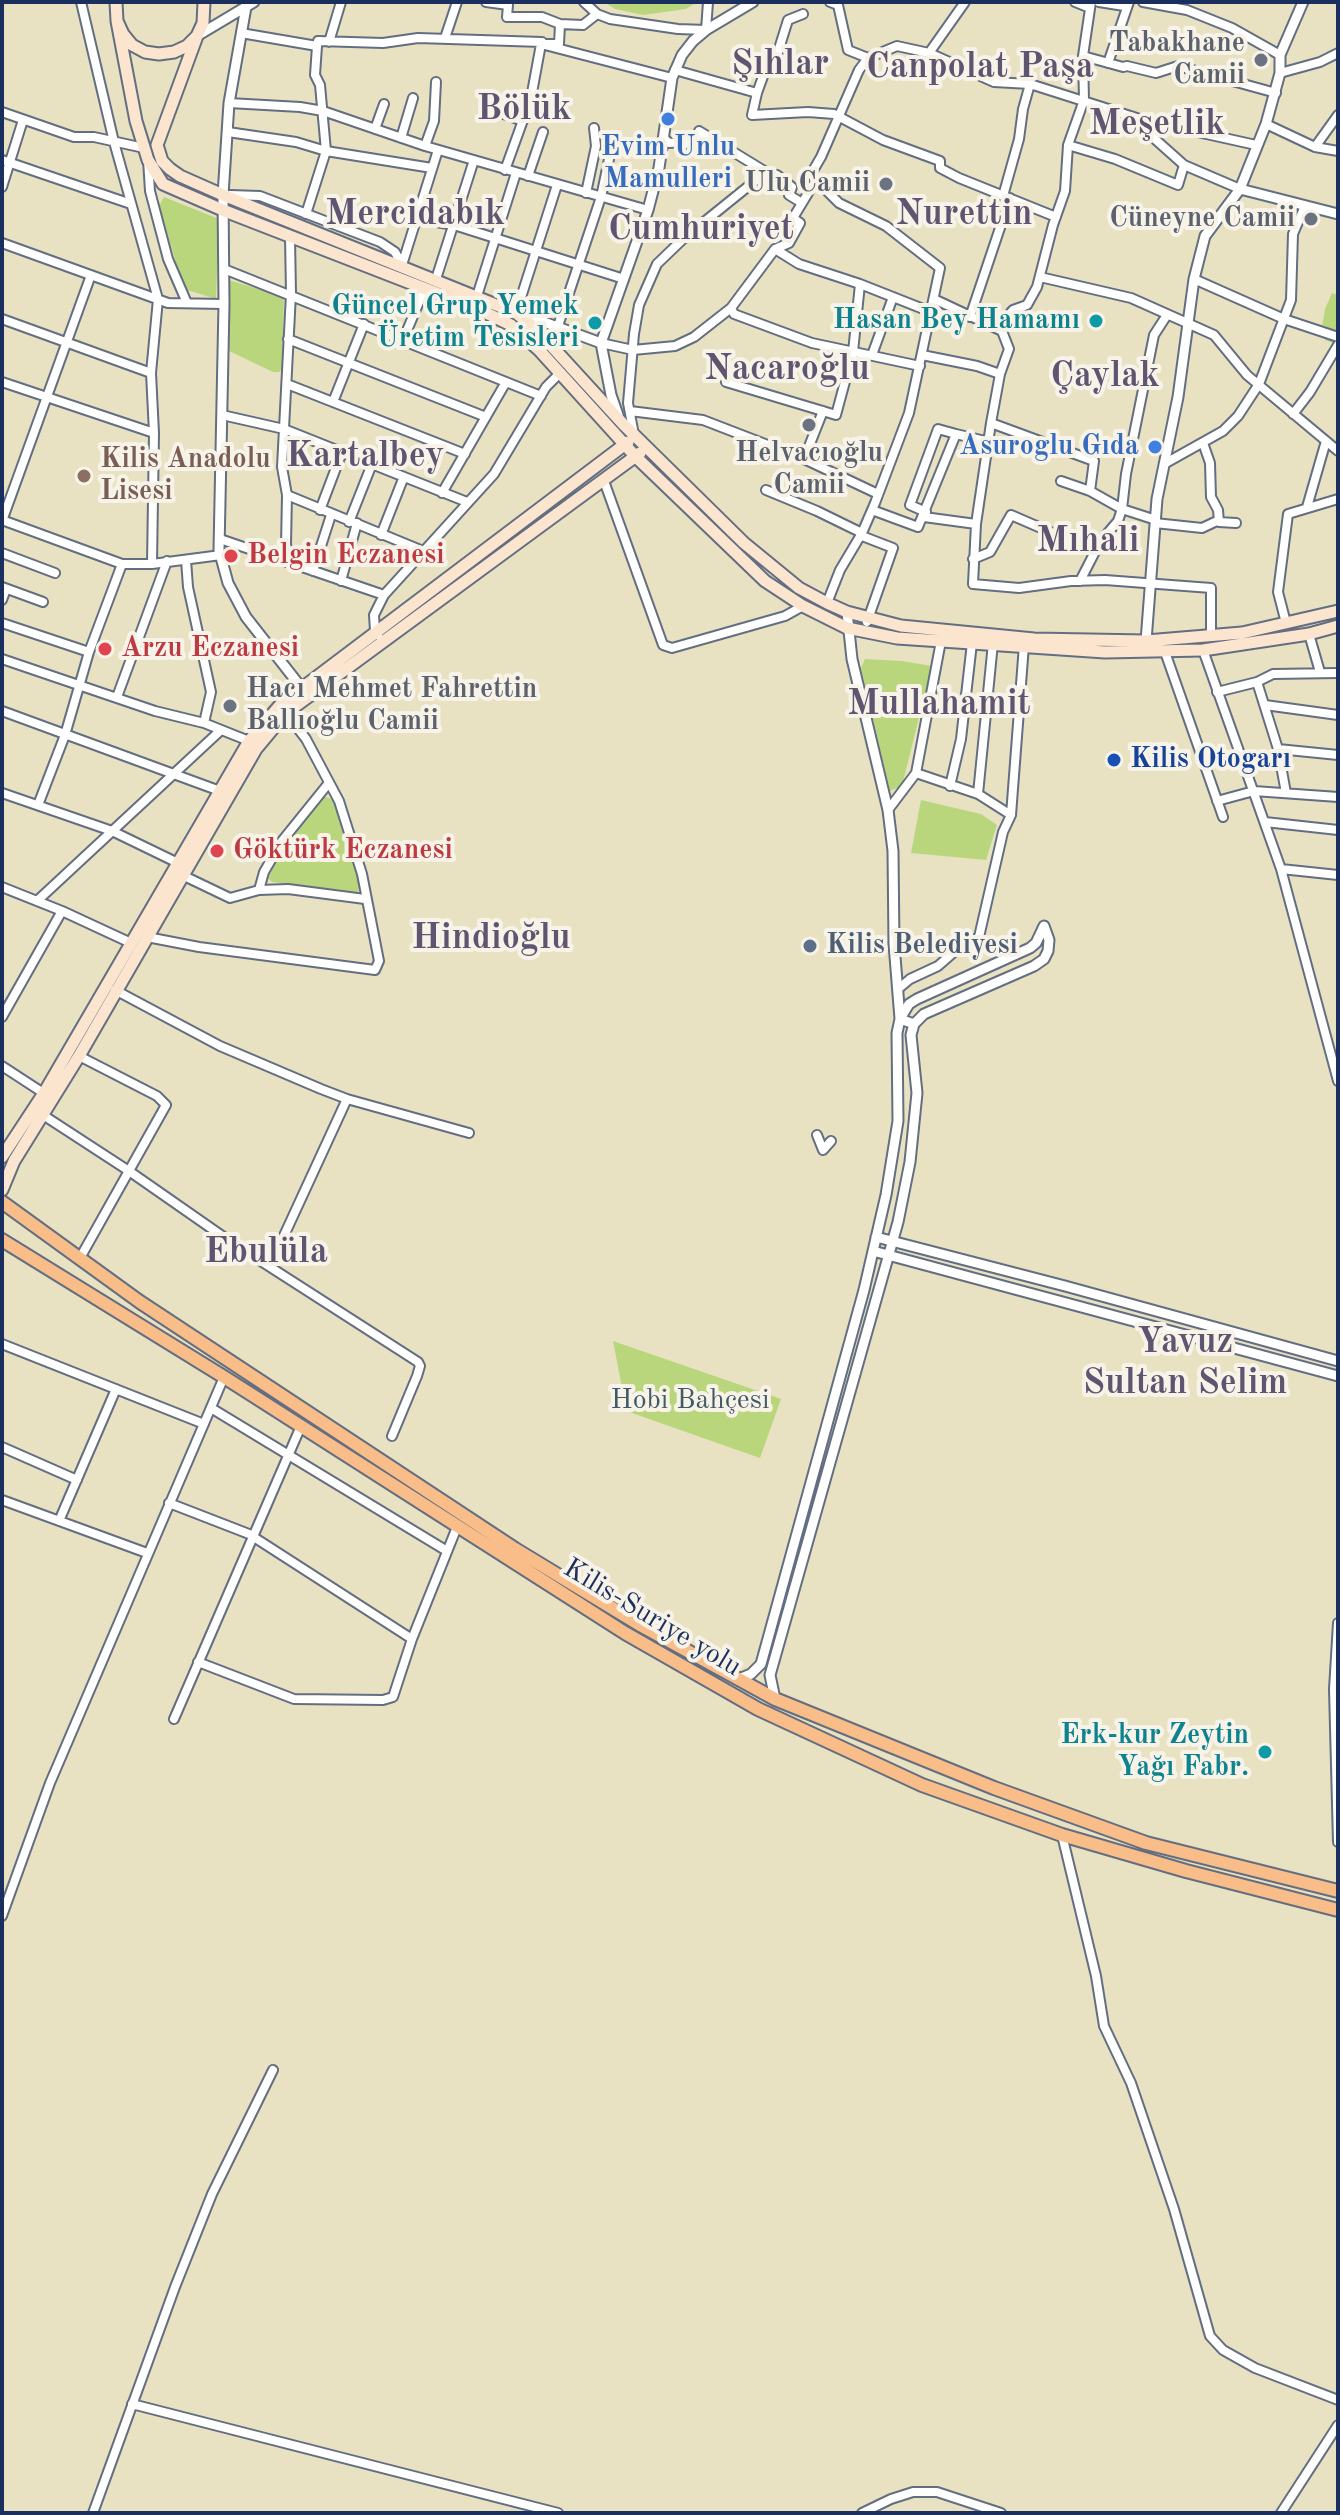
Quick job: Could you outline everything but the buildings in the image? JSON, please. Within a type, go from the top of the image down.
[{"type":"highway","points":[[2,1202],[153,1310],[515,1549],[642,1626],[775,1699],[994,1788],[1146,1843],[1338,1891]]},
{"type":"highway","name":"Kilis-Suriye yolu","points":[[2,1240],[224,1377],[625,1633],[758,1709],[922,1785],[1062,1835],[1338,1910]]},
{"type":"main road","points":[[116,2],[143,152],[163,184],[511,325],[524,334],[611,430],[646,447],[744,543],[799,588],[827,603],[868,619],[901,626],[1034,639],[1146,641],[1242,633],[1338,611]]},
{"type":"main road","points":[[204,2],[203,23],[157,145],[162,161],[180,176],[223,195],[402,265],[521,316],[573,367],[623,424],[636,457],[765,581],[803,606],[847,628],[897,638],[1105,652],[1203,650],[1309,634],[1338,626]]},
{"type":"main road","points":[[117,21],[132,45],[145,52],[174,52],[187,46],[197,36]]},
{"type":"main road","points":[[605,460],[611,430]]},
{"type":"main road","points":[[2,1190],[14,1161],[43,1115],[48,1096],[131,943],[249,741],[281,704],[303,686],[630,440]]},
{"type":"main road","points":[[2,1157],[79,1056],[256,749],[286,713],[619,471],[646,447]]},
{"type":"main road","points":[[619,471],[648,468]]},
{"type":"street","points":[[81,2],[158,299],[151,373],[154,433],[152,564]]},
{"type":"street","points":[[109,2],[117,21]]},
{"type":"street","points":[[329,42],[341,2]]},
{"type":"street","points":[[445,38],[457,2]]},
{"type":"street","points":[[486,2],[508,5],[507,17],[542,17],[560,24],[583,25],[597,14]]},
{"type":"street","points":[[584,2],[597,14],[610,19],[706,30]]},
{"type":"street","points":[[706,30],[708,2]]},
{"type":"street","points":[[623,424],[611,395],[601,343],[648,210],[664,138],[673,74],[682,55],[706,30],[753,2]]},
{"type":"street","points":[[830,2],[838,5],[848,50],[868,58]]},
{"type":"street","points":[[929,53],[965,2]]},
{"type":"street","points":[[1002,331],[1013,310],[1027,305],[1040,277],[1065,191],[1068,145],[1084,100],[1083,56],[1090,5],[1075,2]]},
{"type":"street","points":[[1099,2],[1124,6],[1129,2]]},
{"type":"street","points":[[1108,63],[1129,2]]},
{"type":"street","points":[[1143,2],[1187,10],[1232,28],[1280,55]]},
{"type":"street","points":[[1146,641],[1156,522],[1178,397],[1194,279],[1205,236],[1240,189],[1266,124],[1276,93],[1280,55],[1301,3]]},
{"type":"street","points":[[197,36],[250,4]]},
{"type":"street","points":[[250,4],[241,33],[229,103],[223,195],[221,555],[228,583],[246,617],[303,686],[307,699]]},
{"type":"street","points":[[773,68],[788,20],[803,14]]},
{"type":"street","points":[[541,44],[559,44],[560,24]]},
{"type":"street","points":[[241,33],[317,46]]},
{"type":"street","points":[[306,214],[326,151],[320,85],[315,75],[318,41],[383,43],[445,38],[542,42],[757,93]]},
{"type":"street","points":[[505,170],[536,78],[541,44]]},
{"type":"street","points":[[827,603],[840,570],[872,510],[909,413],[940,268],[886,226],[839,203],[811,174],[859,70],[868,58],[897,46],[929,53],[994,82],[1030,84],[1143,120],[1256,145]]},
{"type":"street","points":[[1280,73],[1320,62],[1338,53]]},
{"type":"street","points":[[1083,56],[1156,73],[1178,66],[1276,93]]},
{"type":"street","points":[[812,63],[765,71],[752,115],[834,114],[883,140],[940,161],[940,168],[959,178],[1056,217]]},
{"type":"street","points":[[425,146],[436,113],[436,82]]},
{"type":"street","points":[[970,317],[1006,197],[1030,84]]},
{"type":"street","points":[[401,138],[413,98]]},
{"type":"street","points":[[229,103],[323,111],[438,150],[648,210]]},
{"type":"street","points":[[375,129],[384,104]]},
{"type":"street","points":[[499,108],[504,114],[523,121]]},
{"type":"street","points":[[2,112],[74,137],[94,137],[143,152],[168,259],[187,303]]},
{"type":"street","points":[[1315,147],[1338,115]]},
{"type":"street","points":[[2,187],[6,162],[23,120]]},
{"type":"street","points":[[1143,120],[1147,132],[1184,165],[1240,189],[1338,214]]},
{"type":"street","points":[[1266,124],[1315,147],[1338,151]]},
{"type":"street","points":[[586,193],[596,146],[594,128]]},
{"type":"street","points":[[664,138],[669,143],[684,142],[694,147],[699,131],[766,172],[777,175],[792,187],[789,195],[802,203]]},
{"type":"street","points":[[228,132],[432,168]]},
{"type":"street","points":[[528,176],[543,132]]},
{"type":"street","points":[[1068,145],[1115,159],[1178,185],[1184,165]]},
{"type":"street","points":[[402,265],[438,150]]},
{"type":"street","points":[[558,326],[601,197],[609,159]]},
{"type":"street","points":[[436,279],[474,160]]},
{"type":"street","points":[[6,162],[131,204]]},
{"type":"street","points":[[630,440],[633,350],[639,305],[657,264],[766,172]]},
{"type":"street","points":[[477,296],[516,173]]},
{"type":"street","points":[[557,185],[536,250],[521,316],[601,343],[633,350],[675,346],[694,337],[731,308],[775,249],[789,243],[800,223],[793,218],[816,180]]},
{"type":"street","points":[[223,195],[260,196],[380,242],[395,252],[402,265]]},
{"type":"street","points":[[1164,464],[1223,431],[1238,416],[1259,384],[1291,300],[1293,234],[1305,206]]},
{"type":"street","points":[[418,219],[454,225],[624,279]]},
{"type":"street","points":[[290,237],[291,294],[282,467],[287,495],[286,545],[292,564]]},
{"type":"street","points":[[2,243],[168,303],[224,304]]},
{"type":"street","points":[[775,249],[799,264],[931,312]]},
{"type":"street","points":[[224,269],[541,396]]},
{"type":"street","points":[[91,275],[2,521],[122,564],[152,564],[221,555]]},
{"type":"street","points":[[1040,277],[1131,298],[1214,335],[1247,375],[1338,451]]},
{"type":"street","points":[[1194,279],[1284,319],[1338,337]]},
{"type":"street","points":[[726,382],[836,415],[853,352],[860,284]]},
{"type":"street","points":[[403,340],[425,288]]},
{"type":"street","points":[[872,355],[893,297]]},
{"type":"street","points":[[934,299],[1002,331],[1009,349],[1000,374],[991,423],[976,524],[973,584],[1019,588],[1080,581],[1149,582],[1211,588],[1211,636]]},
{"type":"street","points":[[731,308],[734,314],[812,343],[920,366]]},
{"type":"street","points":[[1080,581],[1094,551],[1118,521],[1122,509],[1154,335],[1167,315]]},
{"type":"street","points":[[2,319],[151,373]]},
{"type":"street","points":[[333,402],[364,324]]},
{"type":"street","points":[[288,339],[486,417]]},
{"type":"street","points":[[1293,414],[1338,345]]},
{"type":"street","points":[[922,355],[1000,374]]},
{"type":"street","points":[[383,642],[375,631],[374,615],[384,595],[494,474],[541,396],[560,373]]},
{"type":"street","points":[[2,382],[154,433]]},
{"type":"street","points":[[442,493],[506,382]]},
{"type":"street","points":[[287,384],[465,454]]},
{"type":"street","points":[[630,411],[703,420],[804,459],[878,494]]},
{"type":"street","points":[[804,459],[823,411]]},
{"type":"street","points":[[222,415],[284,429],[467,502]]},
{"type":"street","points":[[991,423],[1094,461],[1090,491]]},
{"type":"street","points":[[976,524],[925,515],[910,505],[938,429],[989,442]]},
{"type":"street","points":[[872,510],[918,527],[956,434]]},
{"type":"street","points":[[1307,507],[1326,441]]},
{"type":"street","points":[[1203,443],[1210,463],[1211,497],[1219,520],[1224,524],[1236,523]]},
{"type":"street","points":[[320,510],[342,452]]},
{"type":"street","points":[[341,581],[353,523],[372,464]]},
{"type":"street","points":[[381,535],[403,479]]},
{"type":"street","points":[[604,481],[663,645],[672,648],[785,616],[803,606]]},
{"type":"street","points":[[1061,481],[1156,522],[1202,528],[1219,520]]},
{"type":"street","points":[[766,490],[893,548],[862,631]]},
{"type":"street","points":[[287,495],[423,551]]},
{"type":"street","points":[[1286,623],[1278,592],[1288,514],[1338,499]]},
{"type":"street","points":[[313,571],[331,515]]},
{"type":"street","points":[[973,559],[990,552],[1011,515],[1094,551]]},
{"type":"street","points":[[220,539],[384,595]]},
{"type":"street","points":[[2,553],[55,573]]},
{"type":"street","points":[[186,560],[188,587],[211,692],[204,723]]},
{"type":"street","points":[[117,697],[167,561]]},
{"type":"street","points":[[38,805],[65,735],[89,652],[122,564]]},
{"type":"street","points":[[2,600],[4,588],[43,602]]},
{"type":"street","points":[[739,1679],[751,1674],[761,1664],[873,1251],[898,1121],[897,1033],[900,1019],[894,944],[893,851],[888,810],[860,698],[847,612]]},
{"type":"street","points":[[2,623],[89,652]]},
{"type":"street","points":[[1309,634],[1320,672]]},
{"type":"street","points":[[888,810],[916,773],[941,641]]},
{"type":"street","points":[[950,786],[961,739],[972,643]]},
{"type":"street","points":[[978,794],[993,643]]},
{"type":"street","points":[[898,989],[979,937],[1003,832],[1011,815],[1024,645]]},
{"type":"street","points":[[1203,650],[1281,869],[1338,1081]]},
{"type":"street","points":[[1165,652],[1223,817]]},
{"type":"street","points":[[2,659],[155,711],[204,723],[249,741]]},
{"type":"street","points":[[1217,692],[1257,682],[1273,674],[1338,673]]},
{"type":"street","points":[[1257,682],[1278,749],[1286,793]]},
{"type":"street","points":[[1265,705],[1338,715]]},
{"type":"street","points":[[2,711],[220,791]]},
{"type":"street","points":[[147,937],[199,947],[375,970],[379,961],[362,874],[339,801],[306,739],[286,713]]},
{"type":"street","points":[[37,901],[221,730]]},
{"type":"street","points":[[1278,749],[1338,755]]},
{"type":"street","points":[[916,773],[978,794],[1011,815]]},
{"type":"street","points":[[259,890],[264,872],[282,841],[328,784]]},
{"type":"street","points":[[1217,801],[1254,791],[1338,797]]},
{"type":"street","points":[[2,793],[112,831],[178,863]]},
{"type":"street","points":[[1265,822],[1338,830]]},
{"type":"street","points":[[1281,869],[1338,875]]},
{"type":"street","points":[[182,875],[230,898],[259,890],[288,889],[365,899]]},
{"type":"street","points":[[2,887],[131,943]]},
{"type":"street","points":[[2,1017],[62,911]]},
{"type":"street","points":[[775,1699],[770,1675],[888,1255],[912,1143],[917,1093],[911,1035],[914,1024],[924,1014],[1044,959],[1049,940],[1044,926],[1030,948],[917,999],[909,1004],[900,1019]]},
{"type":"street","points":[[115,990],[220,1046],[347,1099],[469,1133]]},
{"type":"street","points":[[900,1019],[914,1024]]},
{"type":"street","points":[[79,1056],[164,1100],[166,1105],[80,1258]]},
{"type":"street","points":[[2,1066],[48,1096]]},
{"type":"street","points":[[270,1266],[347,1099]]},
{"type":"street","points":[[43,1115],[228,1240],[418,1362],[417,1376],[392,1436]]},
{"type":"street","points":[[817,1135],[823,1150],[831,1141]]},
{"type":"street","points":[[876,1237],[1338,1361]]},
{"type":"street","points":[[873,1251],[1338,1376]]},
{"type":"street","points":[[2,1344],[204,1424]]},
{"type":"street","points":[[2,1916],[50,1783],[224,1377]]},
{"type":"street","points":[[59,1521],[116,1389]]},
{"type":"street","points":[[211,1408],[447,1551]]},
{"type":"street","points":[[174,1719],[301,1426]]},
{"type":"street","points":[[2,1447],[77,1480]]},
{"type":"street","points":[[2,1500],[147,1553]]},
{"type":"street","points":[[169,1503],[254,1537],[412,1639]]},
{"type":"street","points":[[198,1662],[294,1699],[383,1700],[393,1697],[412,1639],[457,1527]]},
{"type":"street","points":[[1338,1623],[1334,1689],[1338,1842]]},
{"type":"street","points":[[1062,1835],[1096,1976],[1104,2026],[1131,2083],[1174,2209],[1210,2336],[1223,2350],[1255,2368],[1338,2400]]},
{"type":"street","points":[[93,2513],[212,2194],[273,2070]]},
{"type":"street","points":[[132,2404],[558,2513]]},
{"type":"street","points":[[1281,2513],[1338,2425]]},
{"type":"street","points":[[862,2513],[913,2492],[937,2492],[1001,2513]]},
{"type":"green space","points":[[604,2],[697,2],[686,9],[643,15],[615,9]]},
{"type":"green space","points":[[164,197],[219,219],[216,299],[184,289],[159,206]]},
{"type":"green space","points":[[229,280],[284,297],[282,369],[279,372],[227,350]]},
{"type":"green space","points":[[1332,293],[1338,295],[1338,338],[1335,344],[1325,340],[1328,329],[1322,327]]},
{"type":"green space","points":[[865,659],[932,666],[902,786],[890,791],[861,668]]},
{"type":"green space","points":[[324,796],[335,805],[360,887],[357,893],[272,882],[268,878],[278,856]]},
{"type":"green space","points":[[921,800],[981,814],[997,825],[986,860],[911,853]]},
{"type":"green space","name":"Hobi Bahçesi","points":[[613,1341],[781,1399],[760,1458],[632,1413],[626,1408]]},
{"type":"place","name":"Tabakhane Camii","points":[[1261,60]]},
{"type":"place","name":"Evim Unlu Mamulleri","points":[[668,119]]},
{"type":"place","name":"Ulu Camii","points":[[886,184]]},
{"type":"place","name":"Cüneyne Camii","points":[[1311,219]]},
{"type":"place","name":"Hasan Bey Hamamı","points":[[1096,321]]},
{"type":"place","name":"Güncel Grup Yemek Üretim Tesisleri","points":[[595,323]]},
{"type":"place","name":"Helvacıoğlu Camii","points":[[809,425]]},
{"type":"place","name":"Asuroglu Gıda","points":[[1155,447]]},
{"type":"place","name":"Kilis Anadolu Lisesi","points":[[84,476]]},
{"type":"place","name":"Belgin Eczanesi","points":[[231,556]]},
{"type":"place","name":"Arzu Eczanesi","points":[[105,649]]},
{"type":"place","name":"Hacı Mehmet Fahrettin Ballıoğlu Camii","points":[[230,706]]},
{"type":"place","name":"Kilis Otogarı","points":[[1114,760]]},
{"type":"place","name":"Göktürk Eczanesi","points":[[217,851]]},
{"type":"place","name":"Kilis Belediyesi","points":[[810,946]]},
{"type":"place","name":"Erk-kur Zeytin Yağı Fabr.","points":[[1265,1752]]},
{"type":"district","name":"Şıhlar","points":[[780,65]]},
{"type":"district","name":"Canpolat Paşa","points":[[980,68]]},
{"type":"district","name":"Bölük","points":[[524,110]]},
{"type":"district","name":"Meşetlik","points":[[1157,125]]},
{"type":"district","name":"Mercidabık","points":[[415,215]]},
{"type":"district","name":"Nurettin","points":[[964,215]]},
{"type":"district","name":"Cumhuriyet","points":[[701,230]]},
{"type":"district","name":"Nacaroğlu","points":[[787,370]]},
{"type":"district","name":"Çaylak","points":[[1105,377]]},
{"type":"district","name":"Kartalbey","points":[[365,457]]},
{"type":"district","name":"Mıhali","points":[[1088,542]]},
{"type":"district","name":"Mullahamit","points":[[939,705]]},
{"type":"district","name":"Hindioğlu","points":[[491,939]]},
{"type":"district","name":"Ebulüla","points":[[266,1253]]},
{"type":"district","name":"Yavuz Sultan Selim","points":[[1185,1364]]}]
